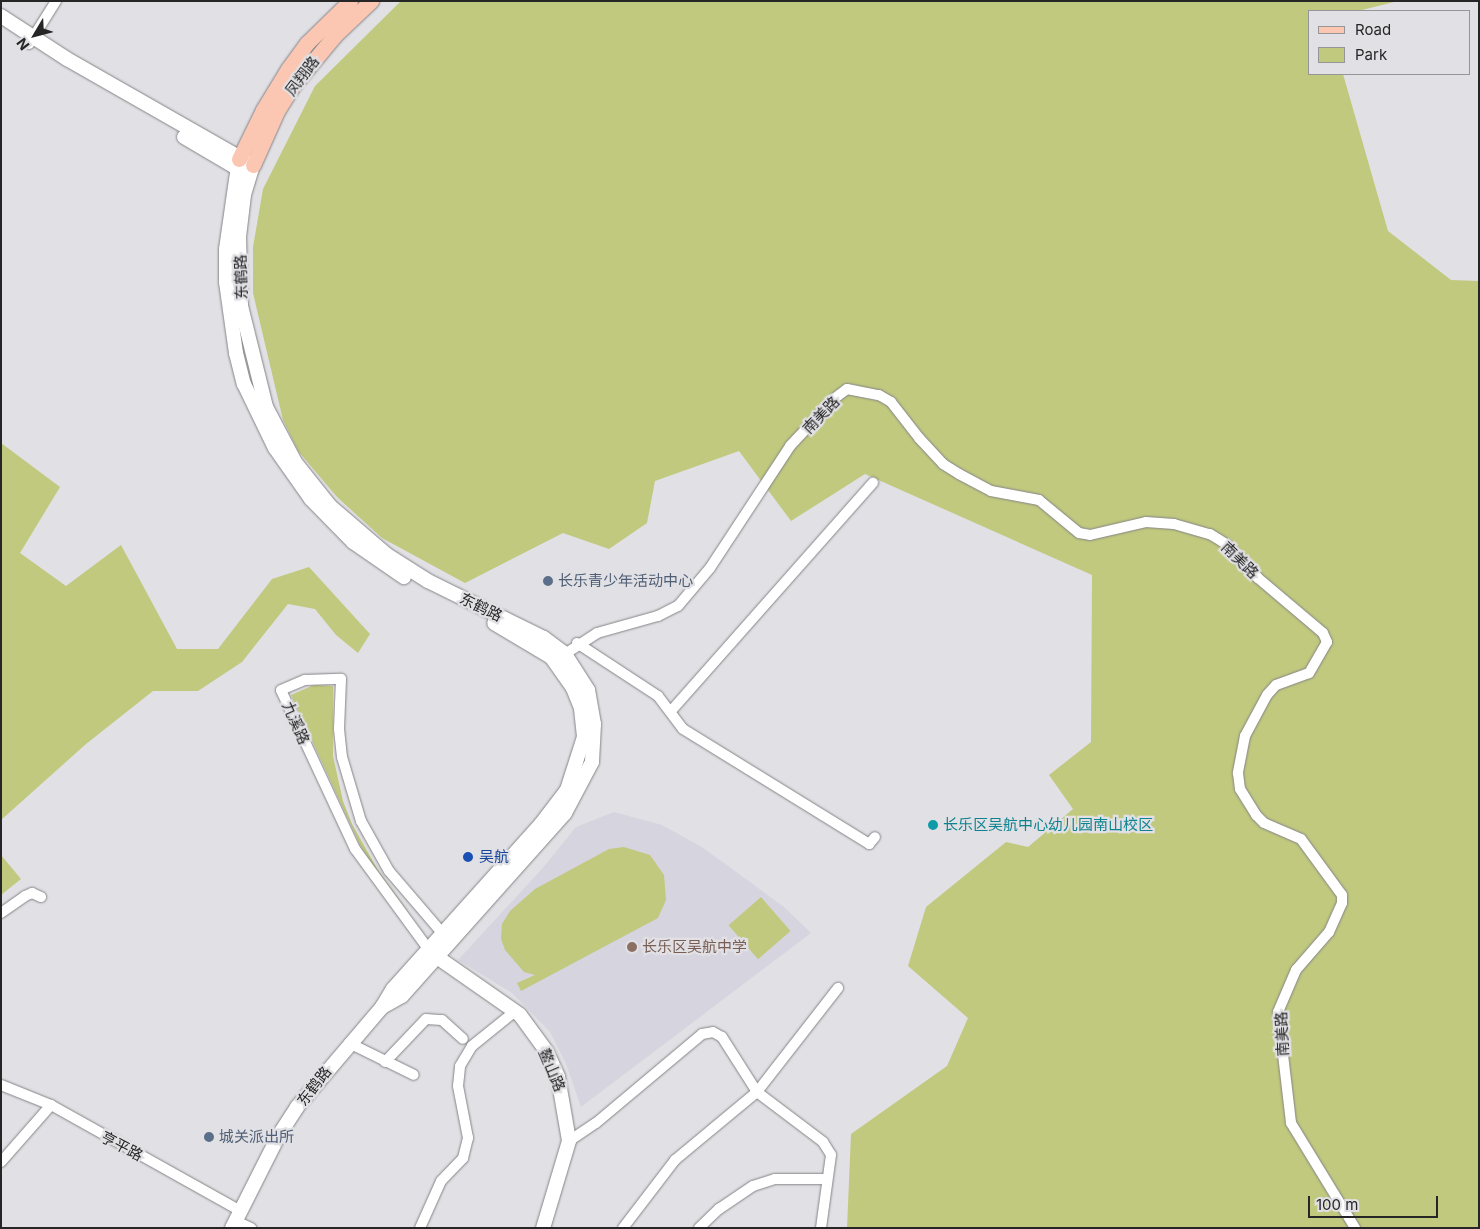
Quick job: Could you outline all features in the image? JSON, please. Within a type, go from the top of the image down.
[{"type":"main road","name":"凤翔路","points":[[245,167],[262,110],[307,43],[350,1]]},
{"type":"main road","name":"凤翔路","points":[[245,167],[292,87],[335,35],[370,1]]},
{"type":"main road","points":[[1,16],[31,40],[64,62],[245,167]]},
{"type":"main road","points":[[1,26],[31,40]]},
{"type":"main road","name":"东鹤路","points":[[236,1220],[279,1135],[349,1043],[382,1007],[402,996],[433,954],[565,813],[584,780],[594,741],[593,706],[583,679],[565,654],[544,638],[428,581],[387,555],[330,506],[295,462],[266,407],[241,306],[239,237],[245,167]]},
{"type":"main road","name":"东鹤路","points":[[245,167],[226,249],[229,314],[244,384],[256,414],[287,470],[324,514],[368,554],[414,584],[500,626],[551,657],[573,688],[581,708],[584,737],[567,790],[541,824],[443,934],[433,954]]},
{"type":"main road","name":"鳌山路","points":[[433,954],[514,1012],[547,1052],[558,1077],[569,1141],[543,1228]]},
{"type":"street","points":[[31,40],[56,1]]},
{"type":"street","name":"南美路","points":[[565,654],[597,632],[658,616],[678,606],[710,568],[790,446],[835,398],[847,390],[879,395],[891,402],[918,438],[943,464],[992,491],[1039,500],[1079,533],[1090,535],[1146,522],[1174,524],[1210,534],[1226,544],[1258,578],[1323,633],[1327,642],[1308,673],[1281,683],[1267,695],[1245,736],[1238,773],[1244,796],[1256,815],[1264,823],[1302,839],[1342,895],[1342,903],[1329,932],[1296,970],[1278,1012],[1291,1123],[1355,1228]]},
{"type":"street","points":[[671,711],[873,483]]},
{"type":"street","points":[[577,644],[658,696],[683,729],[869,844],[875,837]]},
{"type":"street","name":"九溪路","points":[[433,954],[354,849],[282,690],[305,680],[341,679],[339,728],[342,758],[361,822],[390,871],[443,934]]},
{"type":"street","points":[[1,913],[32,893],[41,898]]},
{"type":"street","points":[[623,1228],[674,1160],[757,1092],[838,988]]},
{"type":"street","points":[[420,1228],[441,1181],[463,1158],[468,1138],[458,1086],[460,1066],[472,1046],[514,1012]]},
{"type":"street","points":[[385,1062],[426,1019],[442,1020],[464,1040]]},
{"type":"street","points":[[569,1141],[596,1123],[702,1034],[713,1032],[722,1037],[757,1092],[823,1142],[830,1155],[822,1228]]},
{"type":"street","points":[[349,1043],[414,1075]]},
{"type":"street","name":"亨平路","points":[[1,1085],[51,1105],[251,1228]]},
{"type":"street","points":[[1,1162],[51,1105]]},
{"type":"street","points":[[700,1228],[719,1209],[753,1186],[775,1179],[826,1179]]},
{"type":"street","points":[[1344,1209],[1348,1228]]},
{"type":"shaded area","name":"长乐区吴航中学","points":[[614,812],[662,825],[702,847],[784,907],[811,933],[581,1107],[566,1064],[550,1032],[512,993],[458,960],[541,870],[576,827]]},
{"type":"green space","points":[[401,1],[1398,1],[1362,10],[1308,10],[1308,75],[1343,75],[1388,231],[1451,280],[1479,281],[1479,1228],[847,1228],[851,1134],[947,1066],[968,1018],[908,966],[926,907],[1006,842],[1028,847],[1073,809],[1049,775],[1091,742],[1092,575],[865,474],[791,521],[739,451],[655,481],[647,523],[609,549],[563,533],[465,583],[382,538],[337,497],[298,451],[283,420],[253,293],[253,247],[263,189],[315,86]]},
{"type":"green space","points":[[1,443],[60,487],[20,553],[66,586],[121,545],[177,649],[218,649],[272,579],[309,567],[370,634],[358,653],[336,635],[315,609],[288,604],[242,662],[198,691],[153,691],[86,744],[1,820]]},
{"type":"green space","points":[[314,685],[333,686],[333,756],[343,801],[352,824],[379,872],[410,913],[373,866],[360,845],[291,695]]},
{"type":"green space","points":[[624,847],[650,855],[664,875],[666,900],[658,918],[521,991],[517,983],[535,975],[524,972],[505,950],[501,939],[502,924],[510,911],[535,889],[609,849]]},
{"type":"green space","points":[[1,855],[21,879],[1,895]]},
{"type":"green space","points":[[761,897],[791,931],[758,959],[729,925]]},
{"type":"place","name":"长乐青少年活动中心","points":[[548,581]]},
{"type":"place","name":"长乐区吴航中心幼儿园南山校区","points":[[933,825]]},
{"type":"place","name":"吴航","points":[[468,857]]},
{"type":"place","name":"长乐区吴航中学","points":[[632,947]]},
{"type":"place","name":"城关派出所","points":[[209,1137]]}]
